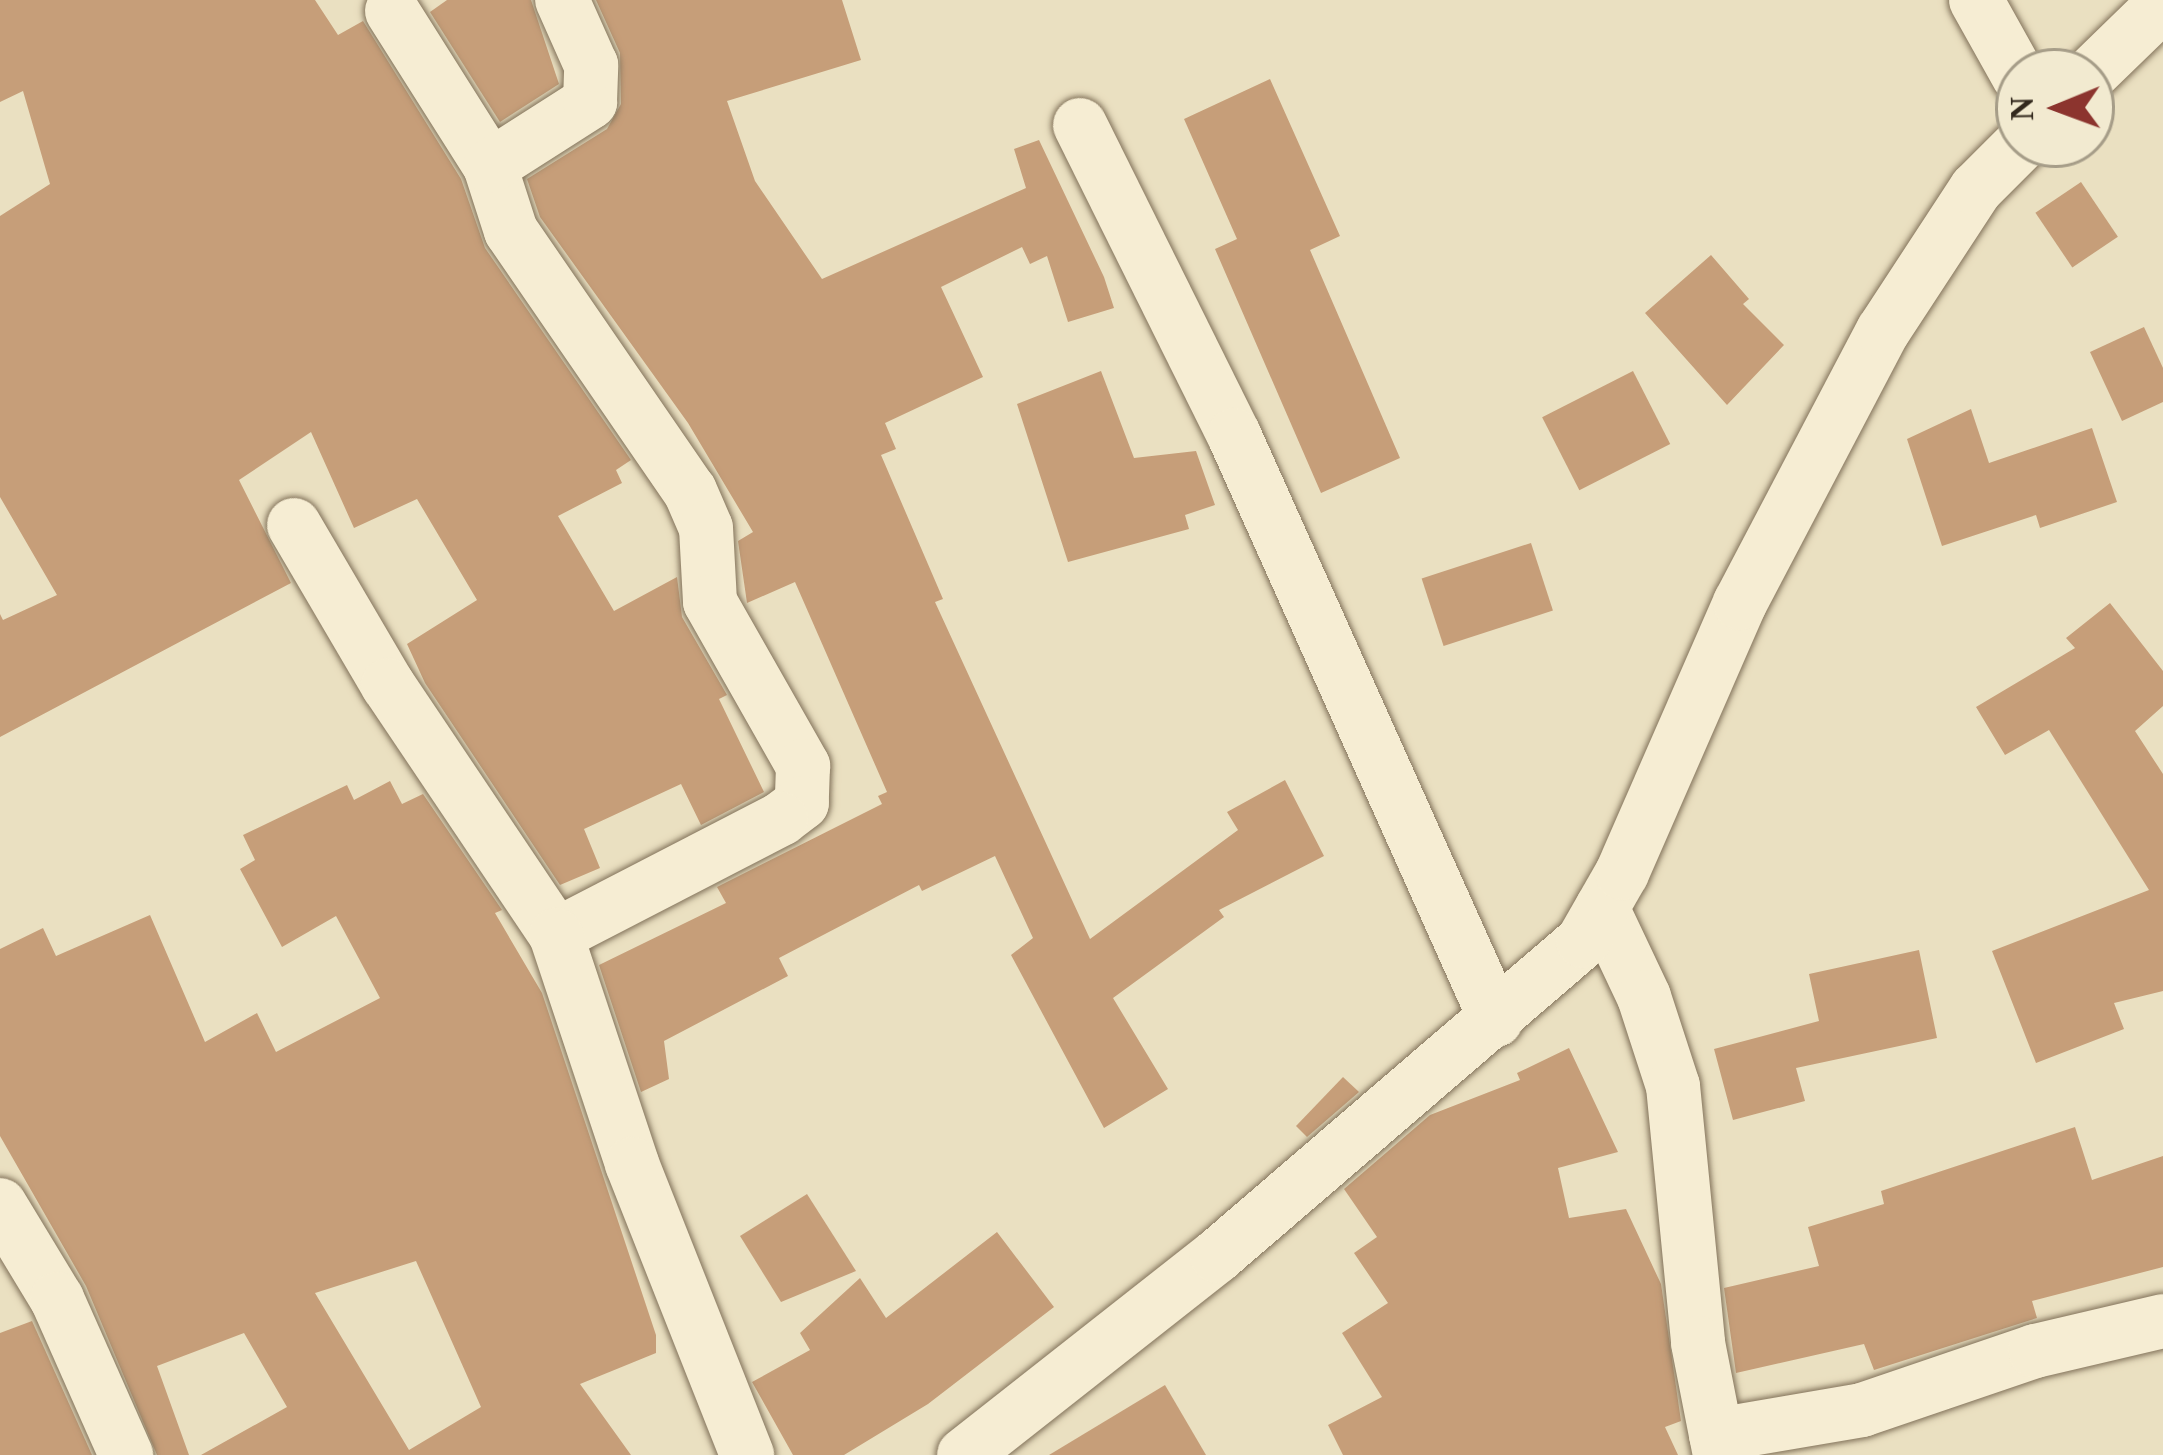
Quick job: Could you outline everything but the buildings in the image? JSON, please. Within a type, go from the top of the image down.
[{"type":"street","points":[[490,166],[590,102],[591,65],[562,0]]},
{"type":"street","points":[[1976,0],[2003,48]]},
{"type":"street","points":[[2115,51],[2163,4]]},
{"type":"street","points":[[392,11],[490,166],[511,231],[690,491],[706,528],[710,602],[803,766],[802,803],[781,819],[556,935]]},
{"type":"street","points":[[1080,125],[1234,435],[1496,1020]]},
{"type":"street","points":[[964,1455],[1496,1020],[1583,941],[1740,603],[1882,331],[1976,189],[1997,168]]},
{"type":"street","points":[[294,525],[388,685],[556,935],[632,1164],[747,1455]]},
{"type":"street","points":[[1602,908],[1644,997],[1673,1086],[1698,1343],[1718,1445],[1862,1410],[2035,1351],[2163,1321]]},
{"type":"street","points":[[0,1205],[57,1299],[126,1455]]}]
